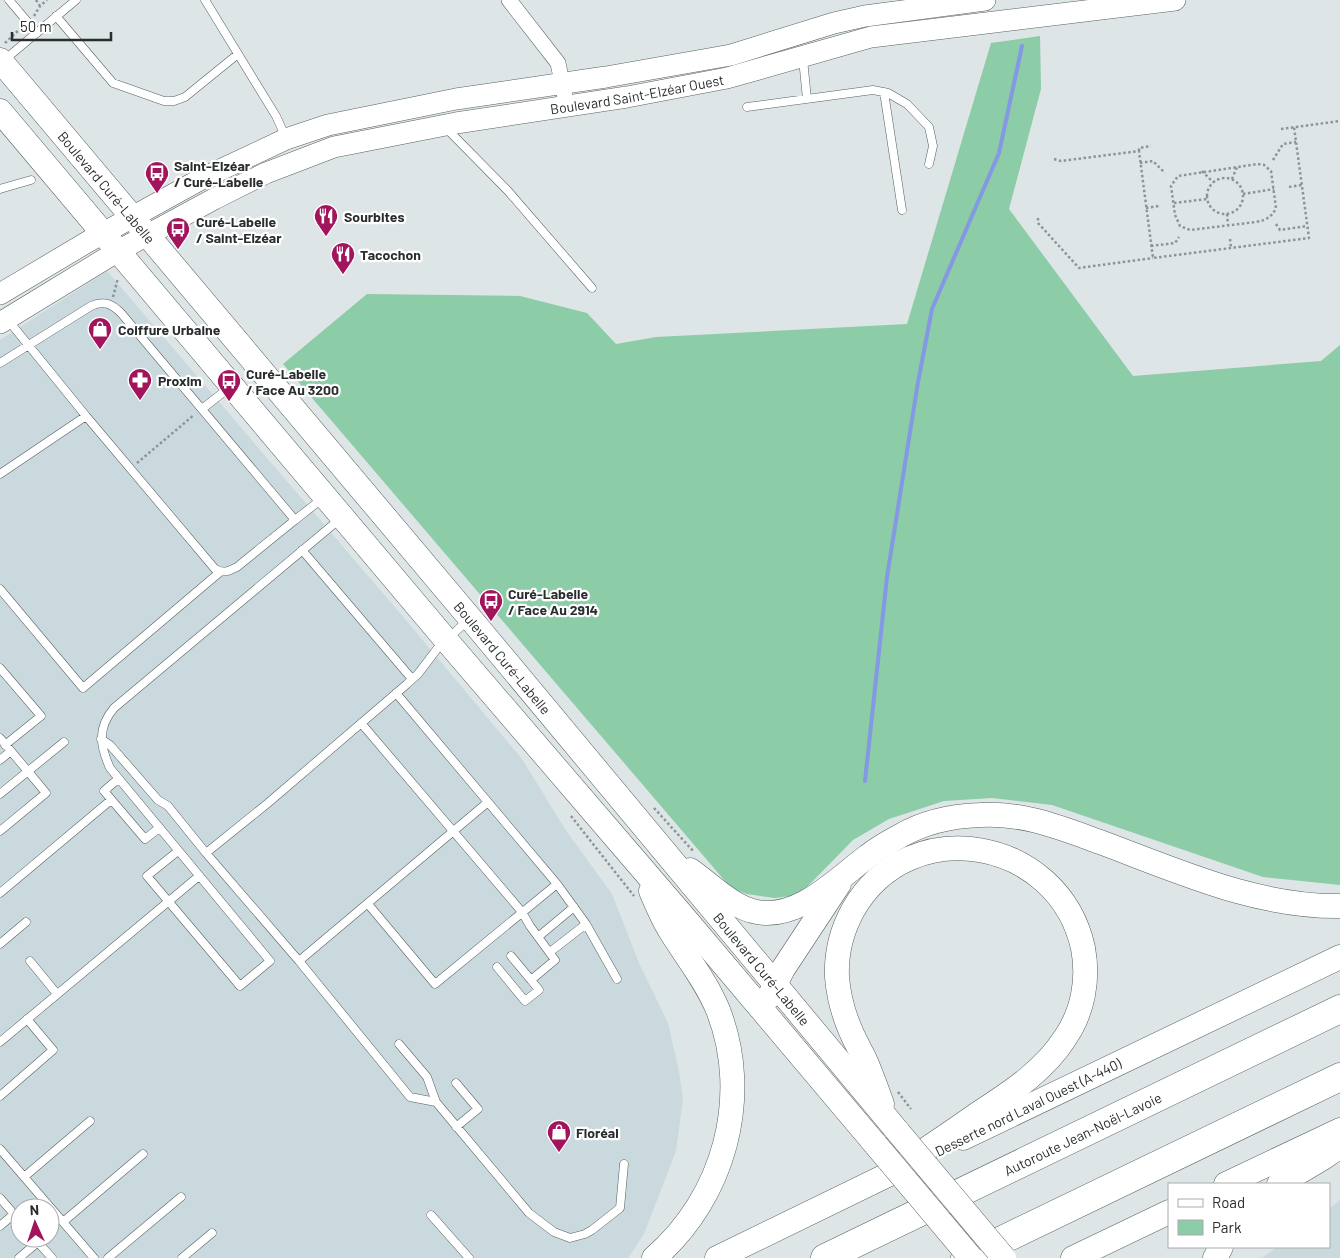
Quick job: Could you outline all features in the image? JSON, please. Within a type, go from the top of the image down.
[{"type":"highway","name":"Autoroute Jean-Noël-Lavoie","points":[[824,1258],[1340,1009]]},
{"type":"highway","points":[[964,1258],[1340,1077]]},
{"type":"main road","name":"Boulevard Curé-Labelle","points":[[2,55],[132,216],[1004,1258]]},
{"type":"main road","name":"Boulevard Curé-Labelle","points":[[0,111],[102,233],[119,261],[232,385],[971,1258]]},
{"type":"main road","points":[[659,847],[734,903],[756,912],[772,913],[795,908],[844,876],[868,855],[911,830],[954,817],[980,814],[1003,815],[1043,822],[1226,888],[1258,897],[1304,905],[1340,906]]},
{"type":"main road","points":[[894,1127],[849,1026],[839,993],[837,965],[842,935],[848,919],[857,903],[869,888],[893,868],[918,855],[946,849],[966,848],[995,853],[1015,861],[1034,872],[1055,892],[1072,915],[1080,935],[1085,964],[1085,983],[1076,1020],[1058,1049],[1028,1079],[894,1171]]},
{"type":"main road","points":[[637,863],[670,931],[701,976],[718,1010],[728,1046],[732,1084],[731,1110],[726,1140],[713,1180],[695,1213],[681,1232],[654,1258]]},
{"type":"main road","points":[[762,1010],[783,969],[844,876]]},
{"type":"main road","name":"Desserte nord Laval Ouest (A-440)","points":[[717,1258],[1340,957]]},
{"type":"main road","points":[[1228,1183],[1340,1130]]},
{"type":"main road","points":[[1281,1183],[1340,1146]]},
{"type":"main road","points":[[1073,1258],[1168,1212]]},
{"type":"street","points":[[509,0],[558,63],[567,107]]},
{"type":"street","name":"Boulevard Saint-Elzéar Ouest","points":[[0,294],[132,216],[228,165],[286,139],[338,122],[479,95],[563,84],[731,55],[834,23],[903,5],[985,0]]},
{"type":"street","name":"Boulevard Saint-Elzéar Ouest","points":[[4,321],[119,261],[148,234],[228,191],[316,153],[444,125],[567,107],[727,78],[861,40],[906,32],[1175,0]]},
{"type":"street","points":[[903,5],[906,32]]},
{"type":"lane","points":[[9,0],[37,33]]},
{"type":"lane","points":[[2,55],[37,33],[76,0]]},
{"type":"lane","points":[[205,0],[276,116],[286,139]]},
{"type":"lane","points":[[56,16],[113,83],[164,101],[174,101],[185,97],[238,54]]},
{"type":"lane","points":[[802,56],[807,99]]},
{"type":"lane","points":[[747,107],[873,90],[884,92],[907,104],[929,127],[933,146],[928,164]]},
{"type":"lane","points":[[884,92],[902,210]]},
{"type":"lane","points":[[444,125],[508,191],[592,288]]},
{"type":"lane","points":[[0,189],[31,180]]},
{"type":"lane","points":[[0,363],[97,303],[107,303],[121,313],[296,520]]},
{"type":"lane","points":[[4,321],[27,345],[215,569],[220,572],[237,567],[326,496]]},
{"type":"lane","points":[[202,409],[232,385]]},
{"type":"lane","points":[[0,474],[86,416]]},
{"type":"lane","points":[[178,851],[147,876],[240,986],[270,961],[118,779],[106,759],[102,739],[103,724],[114,708],[342,516]]},
{"type":"lane","points":[[302,550],[412,679]]},
{"type":"lane","points":[[0,589],[83,688],[220,572]]},
{"type":"lane","points":[[206,853],[268,803],[412,679],[424,667],[430,656],[470,618]]},
{"type":"lane","points":[[0,668],[40,716],[5,745],[0,760]]},
{"type":"lane","points":[[396,693],[557,884],[586,924],[617,979]]},
{"type":"lane","points":[[361,723],[522,912],[556,960],[531,980]]},
{"type":"lane","points":[[102,739],[110,745],[158,800],[168,806],[299,961],[410,1097],[436,1102]]},
{"type":"lane","points":[[0,794],[64,742]]},
{"type":"lane","points":[[0,831],[46,793],[5,745]]},
{"type":"lane","points":[[118,779],[104,791],[111,800],[145,839],[159,828]]},
{"type":"lane","points":[[0,893],[111,800]]},
{"type":"lane","points":[[299,961],[488,802]]},
{"type":"lane","points":[[0,1042],[199,876]]},
{"type":"lane","points":[[368,904],[435,984],[557,884]]},
{"type":"lane","points":[[538,937],[574,908]]},
{"type":"lane","points":[[0,944],[26,922]]},
{"type":"lane","points":[[550,952],[586,924]]},
{"type":"lane","points":[[497,967],[525,1002],[538,990],[511,956]]},
{"type":"lane","points":[[30,962],[57,994]]},
{"type":"lane","points":[[0,1096],[53,1050],[27,1020]]},
{"type":"lane","points":[[399,1044],[427,1078],[436,1102],[529,1213],[554,1232],[563,1236],[577,1237],[592,1230],[620,1208],[624,1164]]},
{"type":"lane","points":[[456,1083],[478,1109],[456,1126]]},
{"type":"lane","points":[[24,1177],[90,1121]]},
{"type":"lane","points":[[0,1149],[94,1258]]},
{"type":"lane","points":[[63,1222],[143,1154]]},
{"type":"lane","points":[[108,1258],[181,1197]]},
{"type":"lane","points":[[0,1198],[10,1209]]},
{"type":"lane","points":[[431,1215],[469,1258]]},
{"type":"lane","points":[[0,1226],[10,1217]]},
{"type":"lane","points":[[182,1258],[212,1233]]},
{"type":"lane","points":[[19,1258],[28,1248]]},
{"type":"lane","points":[[43,1248],[52,1258]]},
{"type":"path","points":[[36,0],[40,6]]},
{"type":"path","points":[[34,17],[40,6],[47,0]]},
{"type":"path","points":[[2,55],[23,27]]},
{"type":"path","points":[[1281,129],[1340,122]]},
{"type":"path","points":[[1038,218],[1038,223],[1079,268],[1309,238],[1294,128]]},
{"type":"path","points":[[1273,160],[1283,144],[1296,142]]},
{"type":"path","points":[[1054,159],[1061,161],[1139,150],[1139,148],[1151,146]]},
{"type":"path","points":[[1139,150],[1153,258]]},
{"type":"path","points":[[1140,163],[1153,161],[1165,173]]},
{"type":"path","points":[[1264,165],[1271,171],[1276,208],[1271,216],[1265,220],[1190,230],[1185,228],[1178,221],[1171,186],[1178,176],[1202,171],[1264,165]]},
{"type":"path","points":[[1232,179],[1237,167]]},
{"type":"path","points":[[1202,171],[1213,182]]},
{"type":"path","points":[[1222,178],[1232,179],[1238,183],[1243,194],[1241,205],[1227,214],[1215,212],[1206,199],[1207,189],[1213,182],[1222,178]]},
{"type":"path","points":[[1289,187],[1302,185]]},
{"type":"path","points":[[1243,194],[1274,189]]},
{"type":"path","points":[[1174,204],[1206,199]]},
{"type":"path","points":[[1146,208],[1159,206]]},
{"type":"path","points":[[1227,214],[1228,225]]},
{"type":"path","points":[[1276,224],[1280,230],[1307,226]]},
{"type":"path","points":[[1151,246],[1175,243],[1179,237]]},
{"type":"path","points":[[1230,240],[1231,248]]},
{"type":"path","points":[[113,297],[119,261]]},
{"type":"path","points":[[138,462],[186,422]]},
{"type":"shaded area","points":[[107,271],[405,619],[522,759],[565,829],[612,894],[639,963],[668,1023],[683,1099],[676,1151],[644,1234],[628,1258],[0,1258],[0,340]]},
{"type":"shaded area","points":[[1340,1200],[1340,1258],[1262,1258],[1276,1248],[1330,1248],[1330,1208]]},
{"type":"green space","points":[[1040,36],[1041,89],[1009,209],[1133,376],[1321,361],[1340,345],[1340,885],[1263,877],[1052,805],[992,798],[944,801],[889,819],[853,840],[805,889],[790,896],[775,898],[747,894],[731,888],[283,364],[367,294],[520,296],[587,313],[616,344],[656,337],[907,324],[991,43]]},
{"type":"waterway","points":[[865,781],[887,577],[918,382],[932,309],[999,153],[1022,46]]},
{"type":"place","name":"Saint-Elzéar / Curé-Labelle","points":[[157,194]]},
{"type":"place","name":"Sourbites","points":[[326,237]]},
{"type":"place","name":"Curé-Labelle / Saint-Elzéar","points":[[178,250]]},
{"type":"place","name":"Tacochon","points":[[343,275]]},
{"type":"place","name":"Coiffure Urbaine","points":[[100,350]]},
{"type":"place","name":"Proxim","points":[[140,401]]},
{"type":"place","name":"Curé-Labelle / Face Au 3200","points":[[229,402]]},
{"type":"place","name":"Curé-Labelle / Face Au 2914","points":[[491,622]]},
{"type":"place","name":"Floréal","points":[[559,1153]]}]
